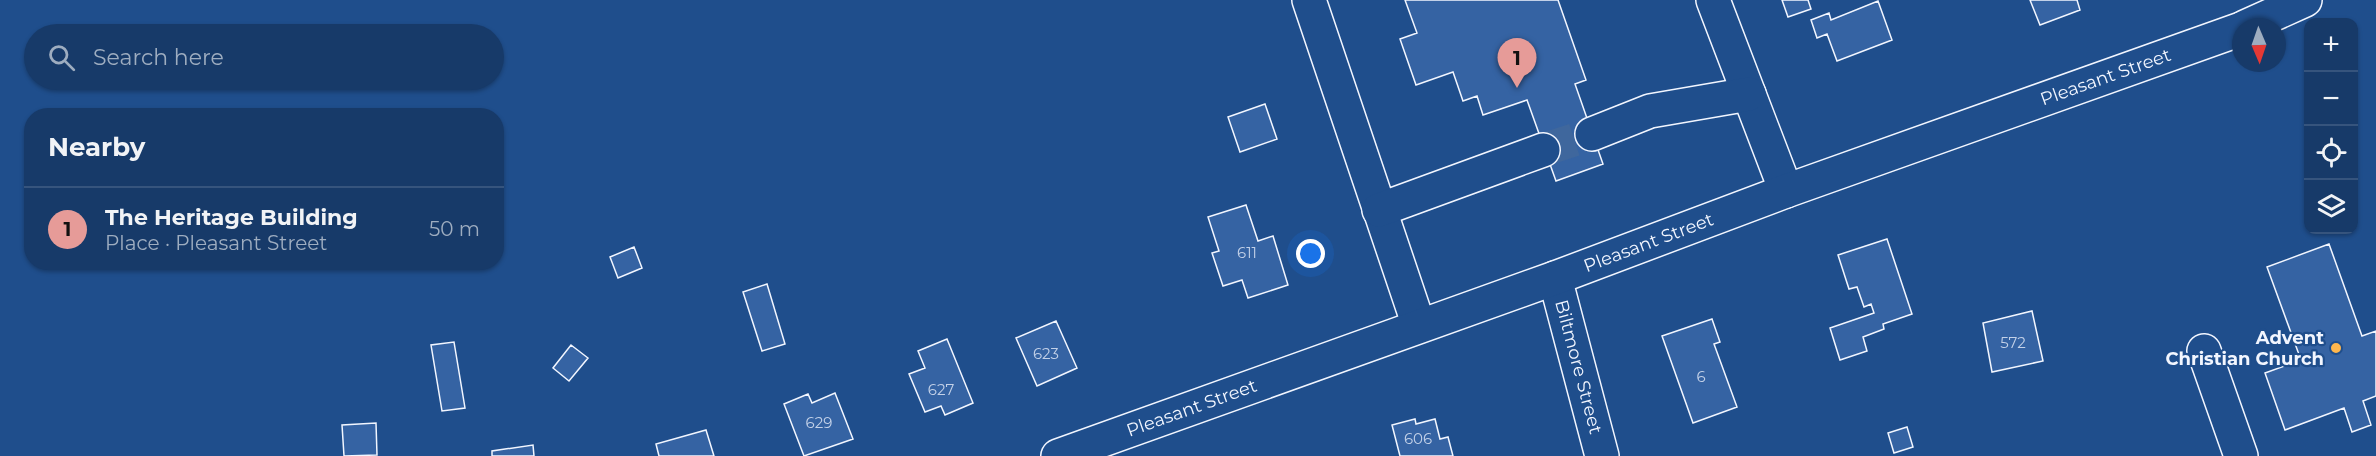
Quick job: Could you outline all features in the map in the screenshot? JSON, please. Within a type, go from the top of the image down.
[{"type":"main road","points":[[1309,0],[1419,326]]},
{"type":"main road","points":[[1713,0],[1786,191]]},
{"type":"main road","name":"Pleasant Street","points":[[2265,18],[2305,0]]},
{"type":"main road","name":"Pleasant Street","points":[[1058,456],[1555,278],[1786,191],[2232,32]]},
{"type":"main road","points":[[1592,134],[1650,111],[1749,94]]},
{"type":"main road","points":[[1379,210],[1544,150]]},
{"type":"main road","name":"Biltmore Street","points":[[1555,278],[1602,456]]},
{"type":"main road","points":[[2204,351],[2241,456]]},
{"type":"building","points":[[1405,0],[1558,0],[1586,80],[1575,84],[1603,164],[1556,181],[1527,100],[1483,115],[1477,96],[1463,101],[1453,72],[1416,85],[1400,39],[1417,33]]},
{"type":"building","points":[[1782,0],[1808,0],[1811,9],[1788,17]]},
{"type":"building","points":[[2030,0],[2077,0],[2080,10],[2040,25]]},
{"type":"building","points":[[1878,1],[1892,40],[1837,61],[1827,34],[1817,38],[1811,20],[1829,13],[1831,20]]},
{"type":"building","points":[[1265,104],[1277,139],[1240,152],[1228,117]]},
{"type":"building","points":[[1246,205],[1258,241],[1273,236],[1288,285],[1248,298],[1242,280],[1223,286],[1212,253],[1219,251],[1208,217]]},
{"type":"building","points":[[1887,239],[1912,314],[1883,324],[1884,329],[1863,337],[1867,351],[1840,360],[1830,328],[1874,313],[1871,304],[1864,307],[1857,287],[1849,289],[1838,255]]},
{"type":"building","name":"Advent Christian Church","points":[[2329,244],[2362,336],[2376,331],[2376,396],[2363,401],[2371,425],[2352,432],[2344,408],[2285,430],[2265,373],[2301,360],[2267,267]]},
{"type":"building","points":[[634,247],[642,268],[618,278],[610,257]]},
{"type":"building","points":[[767,284],[785,344],[762,351],[743,292]]},
{"type":"building","points":[[2032,311],[2043,361],[1992,372],[1983,323]]},
{"type":"building","points":[[1712,319],[1720,342],[1714,344],[1737,407],[1693,423],[1662,336]]},
{"type":"building","points":[[1056,321],[1077,368],[1037,386],[1016,338]]},
{"type":"building","points":[[947,339],[973,403],[945,415],[941,406],[925,412],[909,374],[925,368],[918,351]]},
{"type":"building","points":[[454,342],[465,408],[442,411],[431,345]]},
{"type":"building","points":[[571,345],[588,358],[569,381],[553,368]]},
{"type":"building","points":[[835,393],[853,439],[804,456],[784,404],[808,394],[812,403]]},
{"type":"building","points":[[1415,419],[1416,424],[1435,419],[1440,439],[1448,437],[1453,456],[1400,456],[1392,425]]},
{"type":"building","points":[[376,423],[377,455],[344,456],[342,425]]},
{"type":"building","points":[[1907,427],[1913,447],[1894,453],[1888,433]]},
{"type":"building","points":[[706,430],[714,456],[659,456],[656,444]]},
{"type":"building","points":[[533,445],[534,456],[492,456],[492,451]]},
{"type":"tunnel","points":[[1543,150],[1592,134]]},
{"type":"place","name":"The Heritage Building","points":[[1517,88]]},
{"type":"place","name":"Advent Christian Church","points":[[2336,348]]}]
